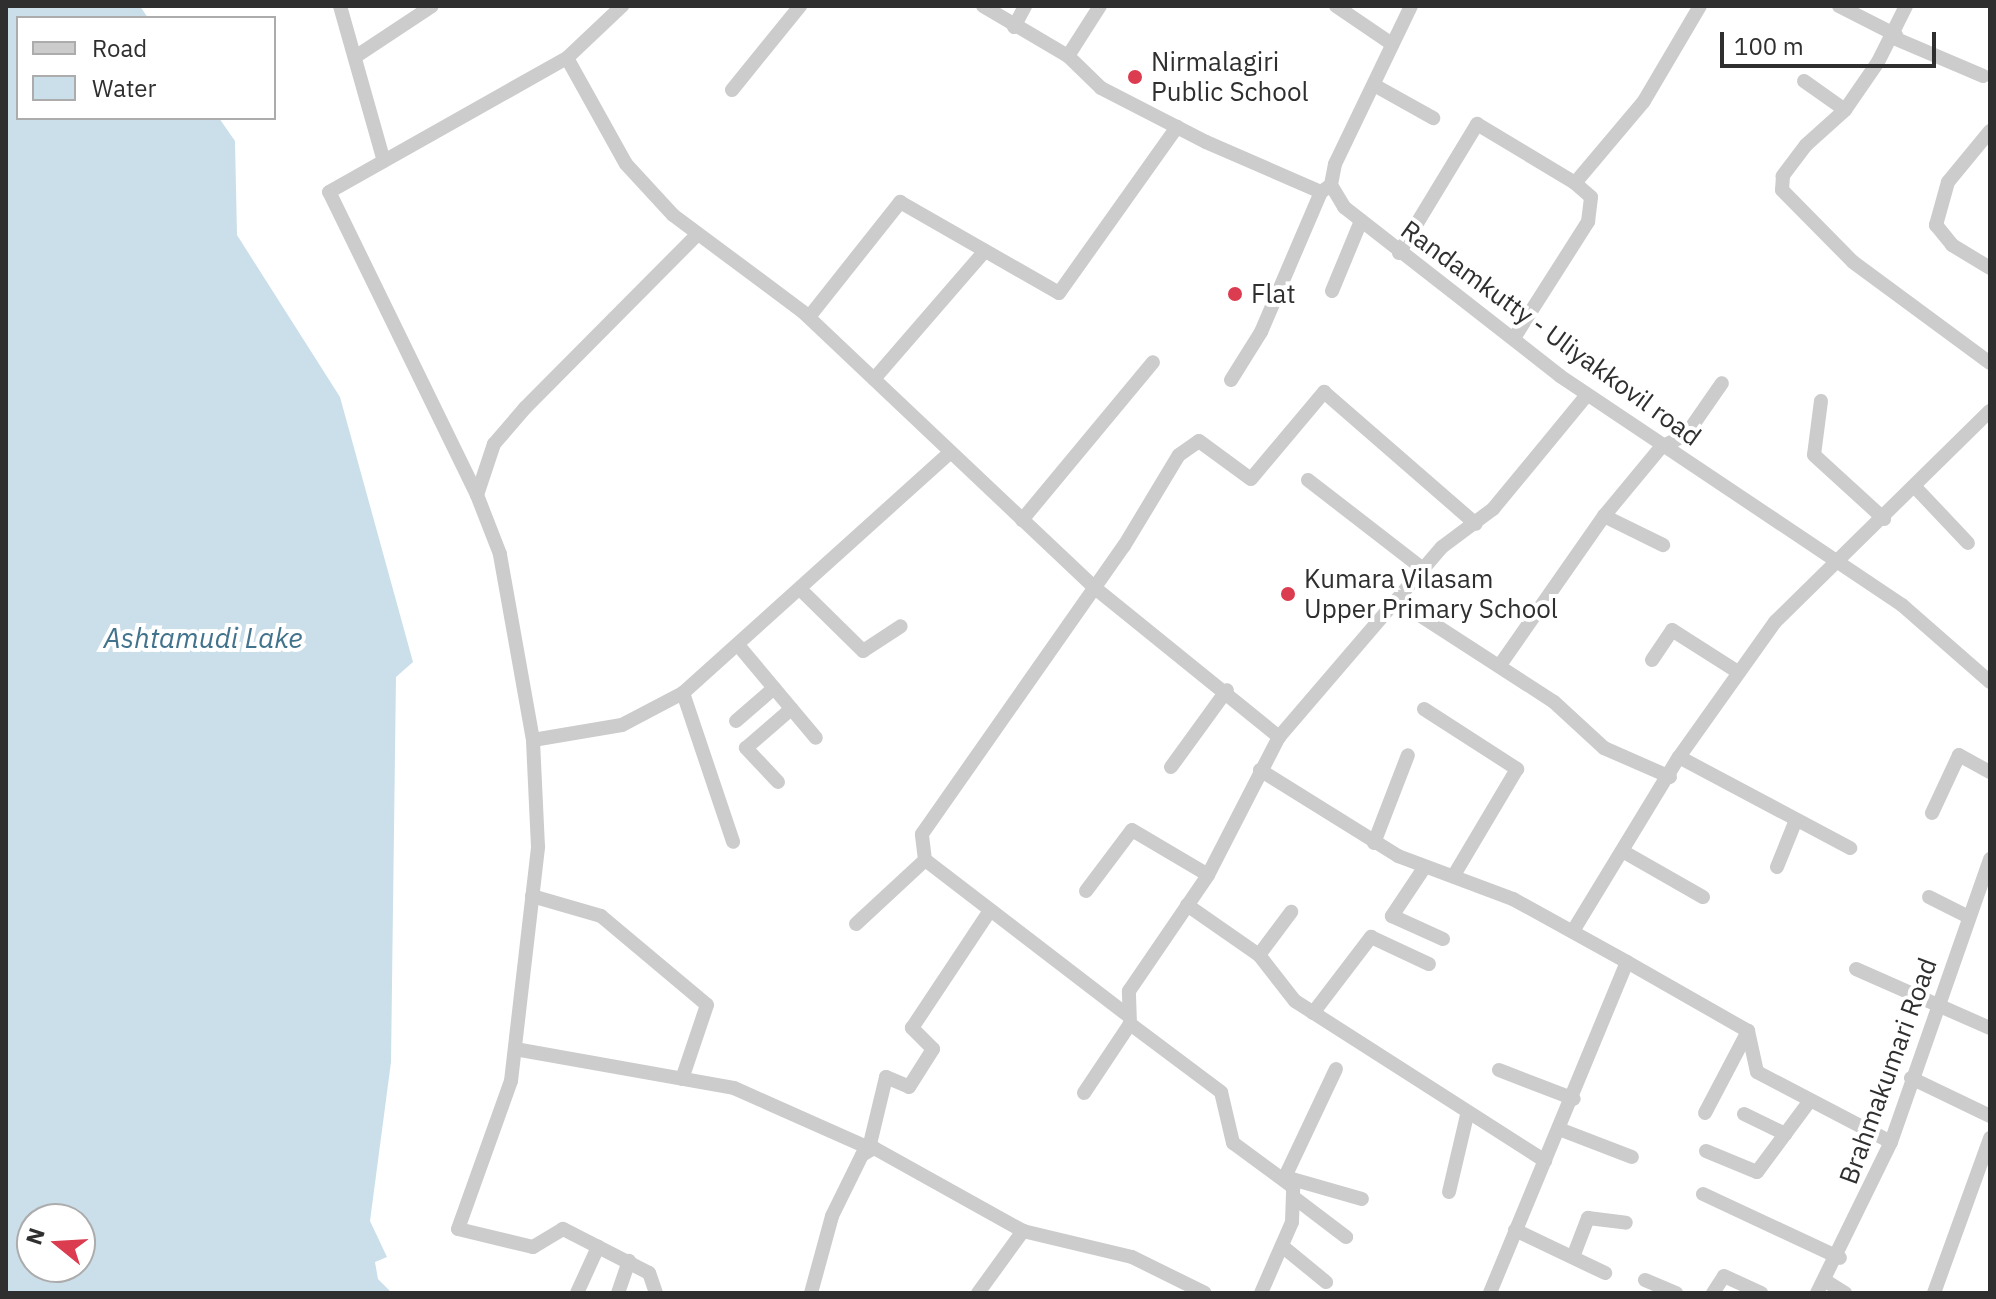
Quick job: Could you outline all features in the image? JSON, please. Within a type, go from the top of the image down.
[{"type":"street","points":[[340,6],[384,161]]},
{"type":"street","points":[[355,57],[432,6]]},
{"type":"street","points":[[622,6],[567,58],[329,192],[477,495],[500,554],[533,740],[532,896],[515,1049],[458,1229],[533,1247],[563,1229],[649,1273],[656,1293]]},
{"type":"street","points":[[732,90],[800,6]]},
{"type":"street","points":[[983,6],[1068,56],[1101,88],[1177,127],[1326,188]]},
{"type":"street","points":[[1014,27],[1025,6]]},
{"type":"street","points":[[1068,56],[1100,6]]},
{"type":"street","points":[[1336,6],[1392,44]]},
{"type":"street","points":[[1231,380],[1261,332],[1411,6]]},
{"type":"street","points":[[1575,183],[1644,101],[1700,6]]},
{"type":"street","points":[[1839,6],[1895,37],[1983,76]]},
{"type":"street","points":[[1906,6],[1895,37],[1845,110],[1783,176],[1789,201],[1937,330],[1990,363]]},
{"type":"street","points":[[567,58],[626,164],[697,235],[809,317],[1095,588],[1227,690],[1279,737]]},
{"type":"street","points":[[1804,81],[1845,110]]},
{"type":"street","points":[[1374,85],[1433,118]]},
{"type":"street","points":[[1399,253],[1477,124],[1575,183],[1591,197],[1588,222],[1514,338]]},
{"type":"street","points":[[809,317],[900,202],[1059,293],[1177,127]]},
{"type":"street","points":[[1990,131],[1948,182],[1936,225],[1952,245],[1990,268]]},
{"type":"street","name":"Randamkutty - Uliyakkovil road","points":[[1326,188],[1399,253],[1587,395],[1661,447],[1836,557],[1990,682]]},
{"type":"street","points":[[1332,291],[1361,221]]},
{"type":"street","points":[[477,495],[494,444],[697,235]]},
{"type":"street","points":[[874,379],[985,251]]},
{"type":"street","points":[[1022,520],[1153,362]]},
{"type":"street","points":[[1500,665],[1604,516],[1661,447],[1686,435],[1722,383]]},
{"type":"street","points":[[856,924],[925,860],[926,818],[1095,588],[1191,444],[1199,441],[1251,479],[1324,392],[1476,524]]},
{"type":"street","points":[[1084,1093],[1128,1019],[1129,991],[1208,875],[1279,737],[1423,569],[1476,524],[1587,395]]},
{"type":"street","points":[[1821,401],[1814,455],[1884,519]]},
{"type":"street","points":[[1573,931],[1670,777],[1679,757],[1738,672],[1836,557],[1884,519],[1990,411]]},
{"type":"street","points":[[533,740],[622,725],[683,693],[950,453]]},
{"type":"street","points":[[1308,480],[1423,569]]},
{"type":"street","points":[[1915,487],[1968,543]]},
{"type":"street","points":[[1604,516],[1663,545]]},
{"type":"street","points":[[801,590],[863,651],[901,626]]},
{"type":"street","points":[[1398,601],[1500,665],[1604,748],[1670,777]]},
{"type":"street","points":[[1652,660],[1672,630],[1738,672]]},
{"type":"street","points":[[738,645],[816,738]]},
{"type":"street","points":[[736,721],[774,688]]},
{"type":"street","points":[[1171,767],[1227,690]]},
{"type":"street","points":[[683,693],[733,842]]},
{"type":"street","points":[[778,782],[746,748],[791,709]]},
{"type":"street","points":[[1424,709],[1517,769],[1454,875]]},
{"type":"street","points":[[1374,843],[1408,755]]},
{"type":"street","points":[[1932,813],[1959,755],[1990,772]]},
{"type":"street","points":[[1679,757],[1850,848]]},
{"type":"street","points":[[1260,770],[1374,843],[1424,868],[1454,875],[1573,931],[1748,1031]]},
{"type":"street","points":[[1777,867],[1796,820]]},
{"type":"street","points":[[1086,891],[1132,830],[1208,875]]},
{"type":"street","points":[[1624,852],[1703,897]]},
{"type":"street","name":"Brahmakumari Road","points":[[1821,1286],[1840,1258],[1891,1142],[1990,859]]},
{"type":"street","points":[[925,860],[1221,1092],[1233,1143],[1285,1177],[1362,1199]]},
{"type":"street","points":[[1424,868],[1392,916],[1443,939]]},
{"type":"street","points":[[532,896],[601,916],[707,1005],[682,1079]]},
{"type":"street","points":[[1929,897],[1969,917]]},
{"type":"street","points":[[1187,905],[1259,955],[1313,1013],[1467,1115],[1545,1161]]},
{"type":"street","points":[[814,1291],[832,1216],[869,1148],[886,1077],[909,1087],[933,1049],[912,1028],[989,912]]},
{"type":"street","points":[[1259,955],[1291,912]]},
{"type":"street","points":[[1313,1013],[1371,937],[1429,964]]},
{"type":"street","points":[[1490,1293],[1574,1099],[1627,962]]},
{"type":"street","points":[[1856,969],[1990,1028]]},
{"type":"street","points":[[1748,1031],[1751,1067],[1809,1102],[1891,1142]]},
{"type":"street","points":[[1705,1113],[1748,1031]]},
{"type":"street","points":[[515,1049],[734,1088],[869,1148],[1023,1231],[1132,1257],[1205,1293]]},
{"type":"street","points":[[1285,1177],[1336,1069]]},
{"type":"street","points":[[1499,1070],[1574,1099]]},
{"type":"street","points":[[1911,1078],[1990,1116]]},
{"type":"street","points":[[1706,1151],[1757,1172],[1809,1102]]},
{"type":"street","points":[[1744,1114],[1785,1134]]},
{"type":"street","points":[[1449,1192],[1467,1115]]},
{"type":"street","points":[[1559,1129],[1632,1157]]},
{"type":"street","points":[[1934,1293],[1990,1138]]},
{"type":"street","points":[[1285,1177],[1296,1199],[1346,1237]]},
{"type":"street","points":[[1703,1194],[1840,1258]]},
{"type":"street","points":[[1261,1293],[1282,1246],[1296,1199]]},
{"type":"street","points":[[1573,1257],[1588,1218],[1626,1223]]},
{"type":"street","points":[[1515,1230],[1605,1273]]},
{"type":"street","points":[[978,1293],[1023,1231]]},
{"type":"street","points":[[1282,1246],[1326,1282]]},
{"type":"street","points":[[577,1293],[598,1247]]},
{"type":"street","points":[[618,1293],[629,1261]]},
{"type":"street","points":[[1713,1293],[1724,1276],[1761,1293]]},
{"type":"street","points":[[1645,1280],[1676,1293]]},
{"type":"street","points":[[1821,1286],[1845,1293]]},
{"type":"water","name":"Ashtamudi Lake","points":[[6,6],[140,6],[147,16],[16,16],[16,120],[220,120],[235,141],[237,235],[340,397],[413,662],[396,677],[391,1062],[370,1221],[387,1257],[375,1262],[378,1279],[392,1293],[6,1293]]},
{"type":"place","name":"Nirmalagiri Public School","points":[[1135,77]]},
{"type":"place","name":"Flat","points":[[1235,294]]},
{"type":"place","name":"Kumara Vilasam Upper Primary School","points":[[1288,594]]}]
